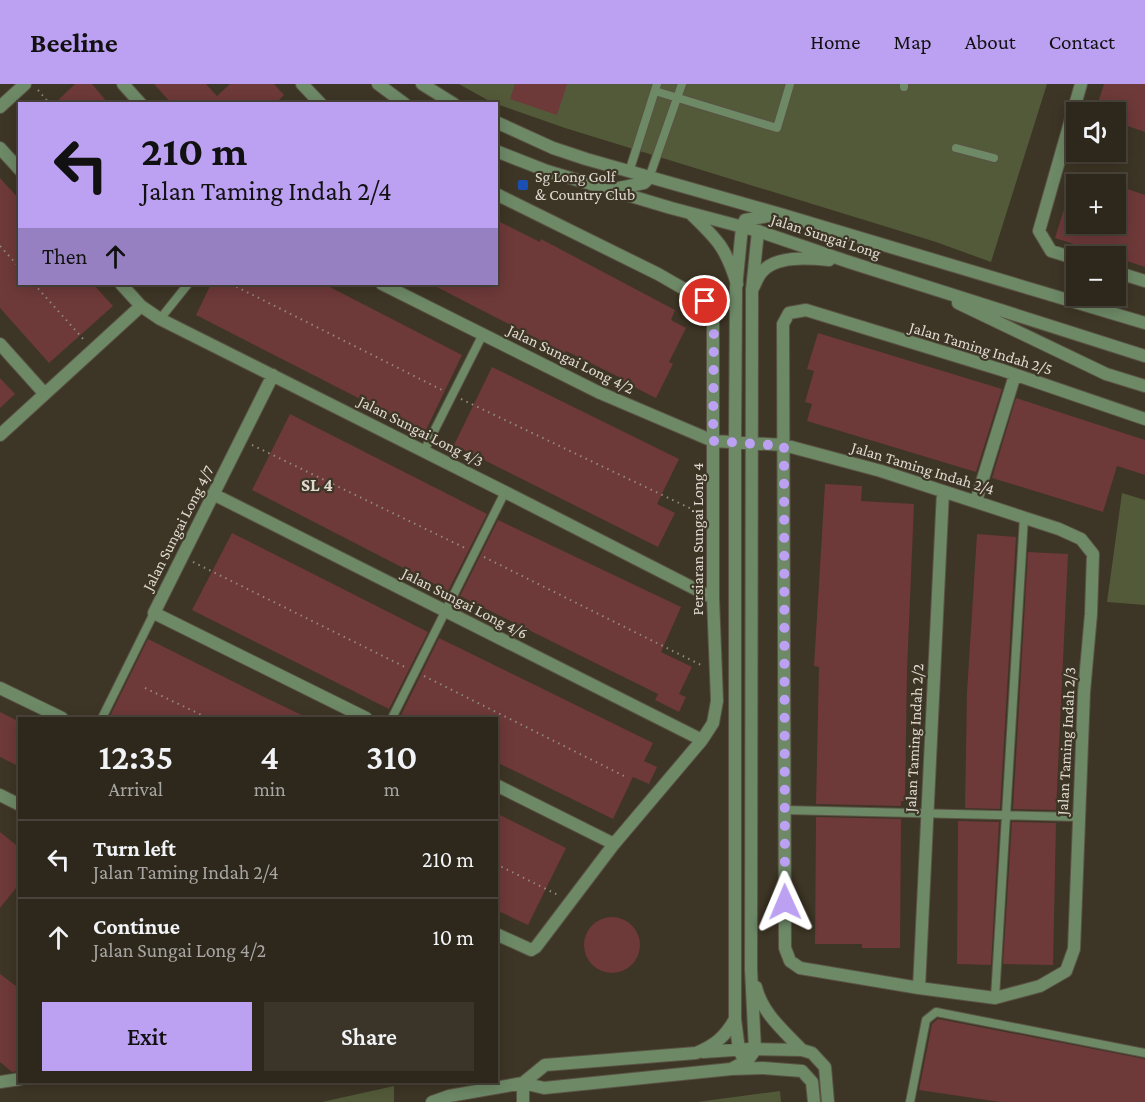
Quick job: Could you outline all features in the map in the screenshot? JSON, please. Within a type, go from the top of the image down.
[{"type":"street","points":[[123,84],[139,102]]},
{"type":"street","points":[[302,84],[319,102]]},
{"type":"street","points":[[378,84],[402,102]]},
{"type":"street","points":[[422,84],[451,102]]},
{"type":"street","points":[[1066,256],[1051,251],[1039,231],[1081,84]]},
{"type":"street","points":[[0,106],[31,86]]},
{"type":"street","name":"Jalan Sungai Long","points":[[498,123],[553,148],[629,172],[780,214],[1145,323]]},
{"type":"street","points":[[0,148],[18,168]]},
{"type":"street","name":"Jalan Sungai Long","points":[[498,153],[547,171],[610,190],[758,231],[1145,356]]},
{"type":"street","points":[[629,172],[643,195],[653,202]]},
{"type":"street","points":[[610,190],[644,183],[649,178]]},
{"type":"street","name":"Persiaran Sungai Long 4","points":[[498,195],[658,274],[705,301],[711,307],[714,316],[713,598],[717,701],[713,723],[702,740],[614,844],[536,947],[531,950],[498,935]]},
{"type":"street","points":[[741,203],[753,217],[758,231],[752,290],[751,969],[752,1055],[763,1068]]},
{"type":"street","points":[[691,213],[716,238],[729,258],[737,284]]},
{"type":"street","points":[[739,1050],[735,1019],[737,284],[742,227],[745,220],[780,214]]},
{"type":"street","points":[[752,290],[762,272],[779,261],[813,259],[849,262]]},
{"type":"street","points":[[1126,275],[1145,281]]},
{"type":"street","points":[[919,284],[1106,374],[1145,386]]},
{"type":"street","name":"Jalan Sungai Long 4/3","points":[[122,285],[141,306],[160,319],[713,598]]},
{"type":"street","name":"Jalan Sungai Long 4/2","points":[[384,285],[598,392],[713,441],[752,443]]},
{"type":"street","points":[[0,435],[141,306]]},
{"type":"street","name":"Jalan Taming Indah 2/5","points":[[784,446],[783,324],[789,314],[806,310],[1015,375],[1145,419]]},
{"type":"street","points":[[0,344],[44,393]]},
{"type":"street","name":"Jalan Sungai Long 4/7","points":[[273,375],[154,613],[364,717]]},
{"type":"street","points":[[976,501],[1015,375]]},
{"type":"street","name":"Jalan Taming Indah 2/4","points":[[752,443],[784,446],[881,471],[1024,517],[1081,539]]},
{"type":"street","points":[[784,446],[785,948],[790,961],[800,968],[995,998]]},
{"type":"street","name":"Jalan Taming Indah 2/2","points":[[920,988],[943,491]]},
{"type":"street","name":"Jalan Sungai Long 4/6","points":[[213,494],[702,740]]},
{"type":"street","name":"Jalan Taming Indah 2/3","points":[[995,998],[1040,986],[1066,971],[1074,949],[1078,817],[1093,554],[1081,539]]},
{"type":"street","points":[[0,688],[60,717]]},
{"type":"street","points":[[498,786],[614,844]]},
{"type":"street","points":[[0,795],[18,804]]},
{"type":"street","points":[[751,969],[757,993],[768,1014],[802,1050]]},
{"type":"street","points":[[696,1053],[720,1040],[735,1019]]},
{"type":"street","points":[[523,1083],[545,1065],[739,1050],[752,1055],[802,1050],[812,1053],[825,1067],[828,1102]]},
{"type":"street","points":[[731,1069],[752,1055]]},
{"type":"street","points":[[432,1102],[449,1096],[523,1083],[544,1088],[731,1069],[763,1068],[802,1071],[812,1082],[814,1102]]},
{"type":"street","points":[[0,1082],[18,1079]]},
{"type":"street","points":[[523,1083],[523,1102]]},
{"type":"lane","points":[[649,178],[682,84]]},
{"type":"lane","points":[[629,172],[656,87],[677,98],[777,128],[790,84]]},
{"type":"lane","points":[[956,148],[994,159]]},
{"type":"lane","points":[[160,319],[187,285]]},
{"type":"lane","points":[[424,451],[483,334]]},
{"type":"lane","points":[[393,717],[506,492]]},
{"type":"lane","points":[[995,998],[1024,517]]},
{"type":"lane","points":[[102,717],[154,613]]},
{"type":"lane","points":[[784,810],[1078,817]]},
{"type":"lane","points":[[910,1102],[926,1020],[936,1012],[1145,1053]]},
{"type":"path","points":[[31,86],[48,102]]},
{"type":"path","points":[[0,246],[18,266]]},
{"type":"path","points":[[35,285],[93,350]]},
{"type":"path","points":[[146,688],[206,717]]},
{"type":"path","points":[[498,865],[571,902]]},
{"type":"green space","points":[[459,84],[1047,84],[991,262],[936,242],[565,128],[498,104],[498,102],[491,102]]},
{"type":"green space","points":[[1122,493],[1145,500],[1145,605],[1107,602]]},
{"type":"green space","points":[[394,1086],[394,1102],[322,1102]]},
{"type":"green space","points":[[780,1091],[781,1102],[697,1102]]},
{"type":"building","points":[[75,84],[92,84],[107,102],[56,102]]},
{"type":"building","points":[[154,84],[206,84],[217,96],[230,84],[274,84],[284,95],[277,102],[170,102]]},
{"type":"building","points":[[515,84],[567,84],[557,115],[510,99]]},
{"type":"building","points":[[1104,84],[1145,84],[1145,132],[1126,125],[1126,102],[1098,102]]},
{"type":"building","points":[[0,178],[18,198],[18,285],[94,285],[113,306],[49,363],[0,308]]},
{"type":"building","points":[[1126,188],[1145,195],[1145,267],[1126,261],[1126,246],[1080,246],[1055,238],[1066,203],[1066,234],[1126,234]]},
{"type":"building","points":[[498,221],[540,242],[541,239],[675,310],[671,320],[686,328],[669,362],[673,364],[656,398],[618,379],[619,377],[566,351],[565,353],[433,285],[498,285]]},
{"type":"building","points":[[211,285],[326,285],[462,355],[425,432],[196,315]]},
{"type":"building","points":[[818,333],[1002,389],[976,472],[807,421],[812,404],[805,402],[814,371],[807,369]]},
{"type":"building","points":[[492,367],[679,459],[657,504],[675,513],[658,547],[454,445]]},
{"type":"building","points":[[0,378],[15,394],[0,408]]},
{"type":"building","points":[[1016,398],[1145,440],[1145,475],[1117,466],[1103,512],[992,478]]},
{"type":"building","points":[[290,414],[487,514],[448,591],[252,490]]},
{"type":"building","points":[[825,484],[862,486],[861,501],[914,504],[907,671],[905,801],[901,801],[901,806],[816,804],[819,667],[814,666]]},
{"type":"building","points":[[498,520],[681,607],[661,652],[692,667],[679,694],[686,697],[679,712],[655,700],[658,694],[460,596]]},
{"type":"building","points":[[232,533],[428,632],[389,709],[192,610]]},
{"type":"building","points":[[977,534],[1016,537],[1000,809],[965,808],[967,692]]},
{"type":"building","points":[[1028,552],[1068,554],[1056,810],[1013,809]]},
{"type":"building","points":[[439,638],[653,743],[644,761],[657,767],[649,784],[633,777],[613,819],[498,763],[498,717],[406,717],[401,715]]},
{"type":"building","points":[[148,639],[306,717],[109,717]]},
{"type":"building","points":[[0,712],[18,721],[18,766],[0,757]]},
{"type":"building","points":[[498,814],[566,848],[528,925],[498,911]]},
{"type":"building","points":[[816,817],[901,819],[900,948],[862,948],[862,944],[815,944]]},
{"type":"building","points":[[958,821],[999,822],[991,965],[957,964]]},
{"type":"building","points":[[1012,822],[1056,823],[1053,965],[1003,964]]},
{"type":"building","points":[[0,832],[18,846],[18,886],[0,908]]},
{"type":"building","points":[[612,917],[623,919],[632,925],[638,934],[640,945],[638,956],[632,965],[623,971],[612,973],[601,971],[592,965],[586,956],[584,945],[586,934],[592,925],[601,919]]},
{"type":"building","points":[[0,974],[18,988],[18,1071],[12,1072],[0,1062]]},
{"type":"building","points":[[938,1019],[1145,1059],[1145,1102],[1000,1102],[919,1090],[932,1024]]},
{"type":"place","name":"Sg Long Golf & Country Club","points":[[523,185]]},
{"type":"district","name":"SL 4","points":[[317,485]]},
{"type":"route","points":[[705,301],[711,307],[714,316],[713,441],[784,446],[785,902]]}]
